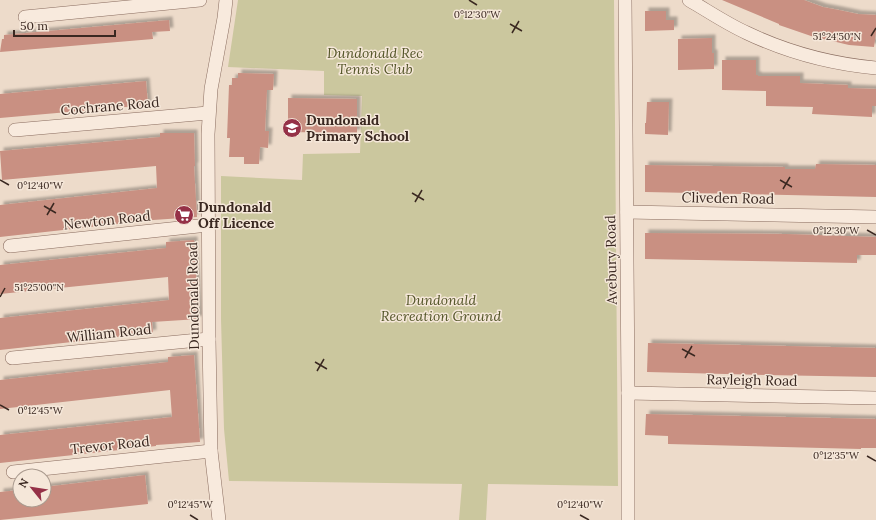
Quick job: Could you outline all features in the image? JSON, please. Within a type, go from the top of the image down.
[{"type":"street","points":[[25,17],[200,0]]},
{"type":"street","name":"Dundonald Road","points":[[219,520],[211,451],[208,113],[226,0]]},
{"type":"street","name":"Avebury Road","points":[[625,0],[628,520]]},
{"type":"street","points":[[689,0],[746,33],[771,44],[832,62],[876,68]]},
{"type":"street","name":"Cochrane Road","points":[[15,130],[208,113]]},
{"type":"street","name":"Cliveden Road","points":[[627,212],[876,217]]},
{"type":"street","name":"Newton Road","points":[[10,246],[208,226]]},
{"type":"street","name":"William Road","points":[[12,358],[209,339]]},
{"type":"street","name":"Rayleigh Road","points":[[628,393],[876,398]]},
{"type":"street","name":"Trevor Road","points":[[51,468],[211,451]]},
{"type":"green space","name":"Dundonald Recreation Ground","points":[[238,0],[614,0],[618,486],[488,484],[486,520],[459,520],[462,484],[229,481],[224,429],[221,319],[221,176],[302,180],[303,154],[360,153],[362,96],[324,95],[324,71],[228,67]]},
{"type":"building","points":[[722,0],[804,0],[823,7],[858,14],[876,15],[874,47],[849,45],[811,36],[779,25]]},
{"type":"building","points":[[645,11],[666,11],[666,20],[674,20],[674,30],[645,31]]},
{"type":"building","points":[[169,20],[170,31],[152,32],[153,39],[0,52],[4,35]]},
{"type":"building","points":[[712,38],[714,69],[678,70],[678,39]]},
{"type":"building","points":[[722,60],[756,60],[756,75],[758,76],[800,76],[800,83],[848,85],[848,88],[876,89],[876,106],[872,106],[872,117],[812,114],[813,107],[766,106],[766,91],[722,90]]},
{"type":"building","points":[[238,73],[274,74],[273,90],[267,90],[265,131],[269,131],[268,148],[260,147],[259,164],[244,164],[244,157],[229,157],[230,138],[227,138],[229,85],[232,85],[232,78],[238,78]]},
{"type":"building","points":[[146,81],[148,105],[0,118],[0,94]]},
{"type":"building","points":[[288,98],[357,99],[357,133],[288,132]]},
{"type":"building","points":[[647,102],[669,102],[668,135],[645,134]]},
{"type":"building","points":[[160,133],[194,133],[197,217],[153,220],[0,237],[0,205],[157,188],[156,166],[2,180],[0,151],[160,137]]},
{"type":"building","points":[[816,164],[876,165],[876,197],[645,192],[645,165],[785,167],[785,169],[815,169]]},
{"type":"building","points":[[645,233],[786,234],[876,237],[876,255],[857,255],[857,263],[645,259]]},
{"type":"building","points":[[194,240],[199,319],[152,322],[153,333],[0,350],[0,318],[169,300],[168,277],[0,294],[0,265],[166,248],[166,242]]},
{"type":"building","points":[[648,343],[876,348],[876,377],[647,372]]},
{"type":"building","points":[[194,355],[200,442],[156,445],[0,463],[0,435],[172,417],[170,390],[0,409],[0,380],[168,362],[168,357]]},
{"type":"building","points":[[646,414],[876,419],[876,448],[861,449],[668,444],[668,436],[645,435]]},
{"type":"building","points":[[145,475],[148,504],[0,520],[0,492],[12,491],[12,508],[52,508],[52,486]]},
{"type":"place","name":"Dundonald Primary School","points":[[292,128]]},
{"type":"place","name":"Dundonald Off Licence","points":[[184,215]]},
{"type":"park label","name":"Dundonald Rec Tennis Club","points":[[375,62]]}]
